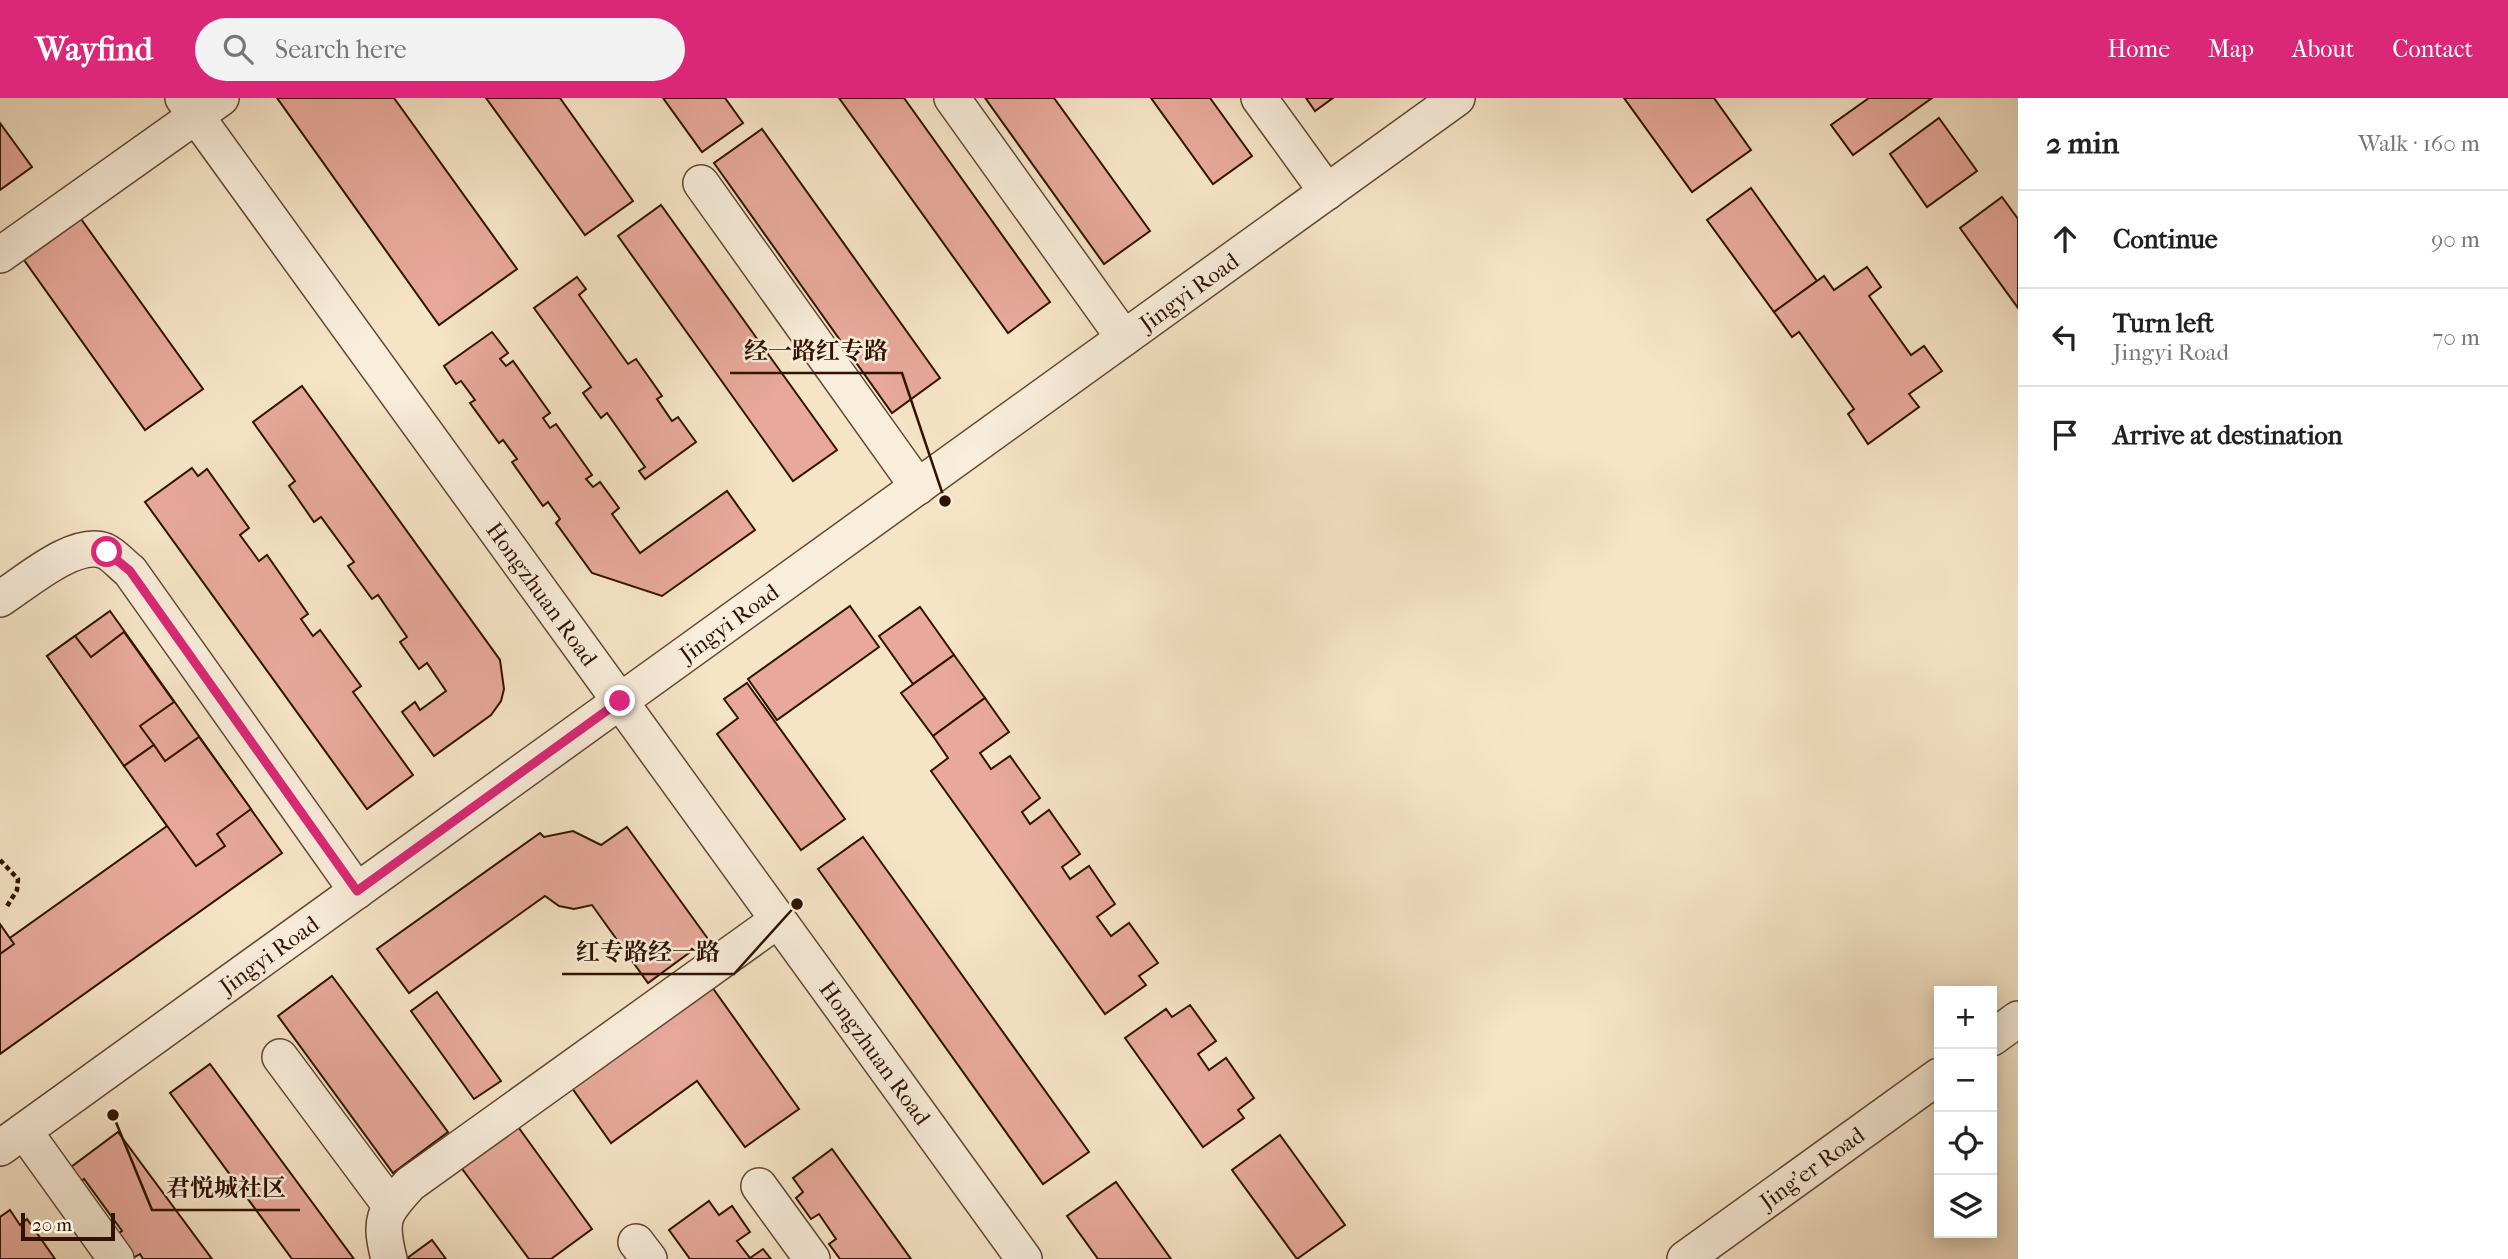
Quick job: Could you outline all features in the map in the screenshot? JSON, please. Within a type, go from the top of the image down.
[{"type":"street","points":[[952,98],[1124,338]]},
{"type":"street","points":[[1259,98],[1327,192]]},
{"type":"street","name":"Jingyi Road","points":[[12,1140],[1457,98]]},
{"type":"street","points":[[0,255],[200,104]]},
{"type":"street","name":"Hongzhuan Road","points":[[200,104],[620,701],[1024,1259]]},
{"type":"street","points":[[701,183],[918,487]]},
{"type":"street","points":[[0,599],[71,552],[92,548],[107,552],[130,571],[357,891]]},
{"type":"street","points":[[389,1259],[384,1241],[383,1220],[390,1205],[410,1184],[778,920]]},
{"type":"street","points":[[1997,1034],[2018,1019]]},
{"type":"street","points":[[280,1057],[390,1205]]},
{"type":"street","name":"Jing'er Road","points":[[1685,1259],[1934,1080]]},
{"type":"street","points":[[12,1140],[116,1259]]},
{"type":"street","points":[[759,1186],[811,1259]]},
{"type":"path","points":[[0,860],[18,879],[17,890],[5,908]]},
{"type":"building","points":[[277,98],[394,98],[517,269],[439,325]]},
{"type":"building","points":[[486,98],[560,98],[633,201],[585,235]]},
{"type":"building","points":[[663,98],[725,98],[743,123],[702,152]]},
{"type":"building","points":[[839,98],[904,98],[1050,302],[1008,333]]},
{"type":"building","points":[[985,98],[1054,98],[1150,231],[1104,264]]},
{"type":"building","points":[[1151,98],[1210,98],[1252,156],[1213,184]]},
{"type":"building","points":[[1306,98],[1333,98],[1315,111]]},
{"type":"building","points":[[1624,98],[1714,98],[1751,150],[1692,192]]},
{"type":"building","points":[[1869,98],[1932,98],[1853,155],[1831,125]]},
{"type":"building","points":[[1939,118],[1977,171],[1927,207],[1890,154]]},
{"type":"building","points":[[0,123],[32,167],[0,190]]},
{"type":"building","points":[[762,129],[940,378],[892,413],[714,163]]},
{"type":"building","points":[[1751,188],[1817,281],[1774,312],[1707,220]]},
{"type":"building","points":[[2002,197],[2018,219],[2018,308],[1960,228]]},
{"type":"building","points":[[661,205],[837,450],[793,481],[618,236]]},
{"type":"building","points":[[81,219],[203,389],[145,430],[24,260]]},
{"type":"building","points":[[1867,267],[1881,287],[1869,296],[1911,355],[1924,346],[1942,371],[1909,394],[1919,407],[1868,444],[1848,414],[1854,409],[1799,332],[1792,337],[1774,312],[1824,276],[1834,290]]},
{"type":"building","points":[[577,277],[586,289],[579,295],[628,364],[636,359],[662,396],[657,399],[672,421],[678,417],[696,442],[645,479],[639,471],[645,467],[607,413],[601,418],[583,393],[591,387],[534,308]]},
{"type":"building","points":[[492,332],[508,353],[500,359],[506,366],[513,361],[550,413],[543,418],[550,428],[556,424],[592,475],[586,479],[593,487],[600,482],[619,508],[612,514],[640,553],[727,491],[755,530],[662,596],[592,573],[556,523],[560,519],[548,502],[543,506],[512,462],[517,459],[503,440],[499,443],[470,403],[475,400],[461,381],[456,384],[444,366]]},
{"type":"building","points":[[302,386],[500,660],[504,689],[501,701],[491,715],[434,756],[402,712],[415,702],[420,710],[446,691],[427,663],[419,669],[400,642],[407,637],[378,595],[372,599],[348,566],[354,562],[321,517],[314,522],[289,486],[295,481],[253,422]]},
{"type":"building","points":[[192,468],[198,476],[207,469],[249,528],[240,535],[259,561],[267,555],[308,614],[301,619],[313,636],[320,630],[361,686],[353,692],[413,775],[367,809],[145,502]]},
{"type":"building","points":[[850,606],[879,647],[777,720],[748,679]]},
{"type":"building","points":[[920,607],[954,655],[913,684],[879,636]]},
{"type":"building","points":[[110,611],[282,853],[0,1054],[0,945],[167,826],[47,656]]},
{"type":"building","points":[[124,632],[174,702],[140,726],[154,745],[124,766],[47,656],[75,636],[91,657]]},
{"type":"building","points":[[954,655],[985,698],[933,736],[901,693]]},
{"type":"building","points":[[747,683],[845,819],[801,850],[717,734],[738,718],[724,699]]},
{"type":"building","points":[[985,698],[1009,732],[980,753],[991,769],[1010,756],[1040,798],[1022,812],[1030,824],[1049,810],[1080,854],[1062,867],[1070,879],[1089,866],[1115,904],[1097,917],[1111,936],[1129,923],[1158,963],[1139,976],[1146,985],[1105,1014],[931,771],[948,758],[933,736]]},
{"type":"building","points":[[199,737],[251,809],[217,834],[225,846],[196,866],[124,766],[154,745],[165,761]]},
{"type":"building","points":[[627,827],[708,939],[648,983],[592,905],[574,909],[559,906],[545,896],[409,993],[377,949],[540,833],[544,837],[573,831],[601,845]]},
{"type":"building","points":[[863,837],[1089,1152],[1043,1184],[818,869]]},
{"type":"building","points":[[0,924],[14,944],[0,954]]},
{"type":"building","points":[[332,976],[448,1132],[393,1173],[278,1016]]},
{"type":"building","points":[[712,987],[799,1109],[745,1147],[697,1081],[611,1143],[572,1088]]},
{"type":"building","points":[[437,992],[501,1081],[474,1099],[411,1011]]},
{"type":"building","points":[[1190,1005],[1216,1041],[1198,1054],[1209,1070],[1226,1058],[1254,1098],[1238,1110],[1244,1118],[1203,1147],[1125,1038],[1166,1009],[1172,1017]]},
{"type":"building","points":[[210,1064],[354,1259],[292,1259],[170,1093]]},
{"type":"building","points":[[516,1124],[592,1229],[551,1259],[529,1259],[460,1166]]},
{"type":"building","points":[[118,1132],[212,1259],[143,1259],[140,1254],[131,1259],[114,1236],[122,1231],[84,1179],[77,1184],[67,1170]]},
{"type":"building","points":[[1280,1135],[1345,1225],[1297,1259],[1232,1170]]},
{"type":"building","points":[[832,1149],[911,1259],[840,1259],[829,1244],[836,1239],[819,1214],[811,1219],[796,1198],[803,1192],[793,1178]]},
{"type":"building","points":[[1116,1182],[1171,1259],[1098,1259],[1067,1216]]},
{"type":"building","points":[[709,1201],[719,1215],[732,1206],[750,1232],[737,1241],[750,1258],[763,1249],[771,1259],[690,1259],[669,1230]]},
{"type":"building","points":[[10,1210],[20,1225],[27,1219],[55,1259],[0,1259],[0,1217]]},
{"type":"building","points":[[432,1240],[446,1259],[406,1259]]},
{"type":"place","name":"经一路红专路","points":[[945,501]]},
{"type":"place","name":"红专路经一路","points":[[797,904]]},
{"type":"place","name":"君悦城社区","points":[[113,1115]]},
{"type":"route","points":[[107,552],[130,571],[357,891],[620,701]]}]
